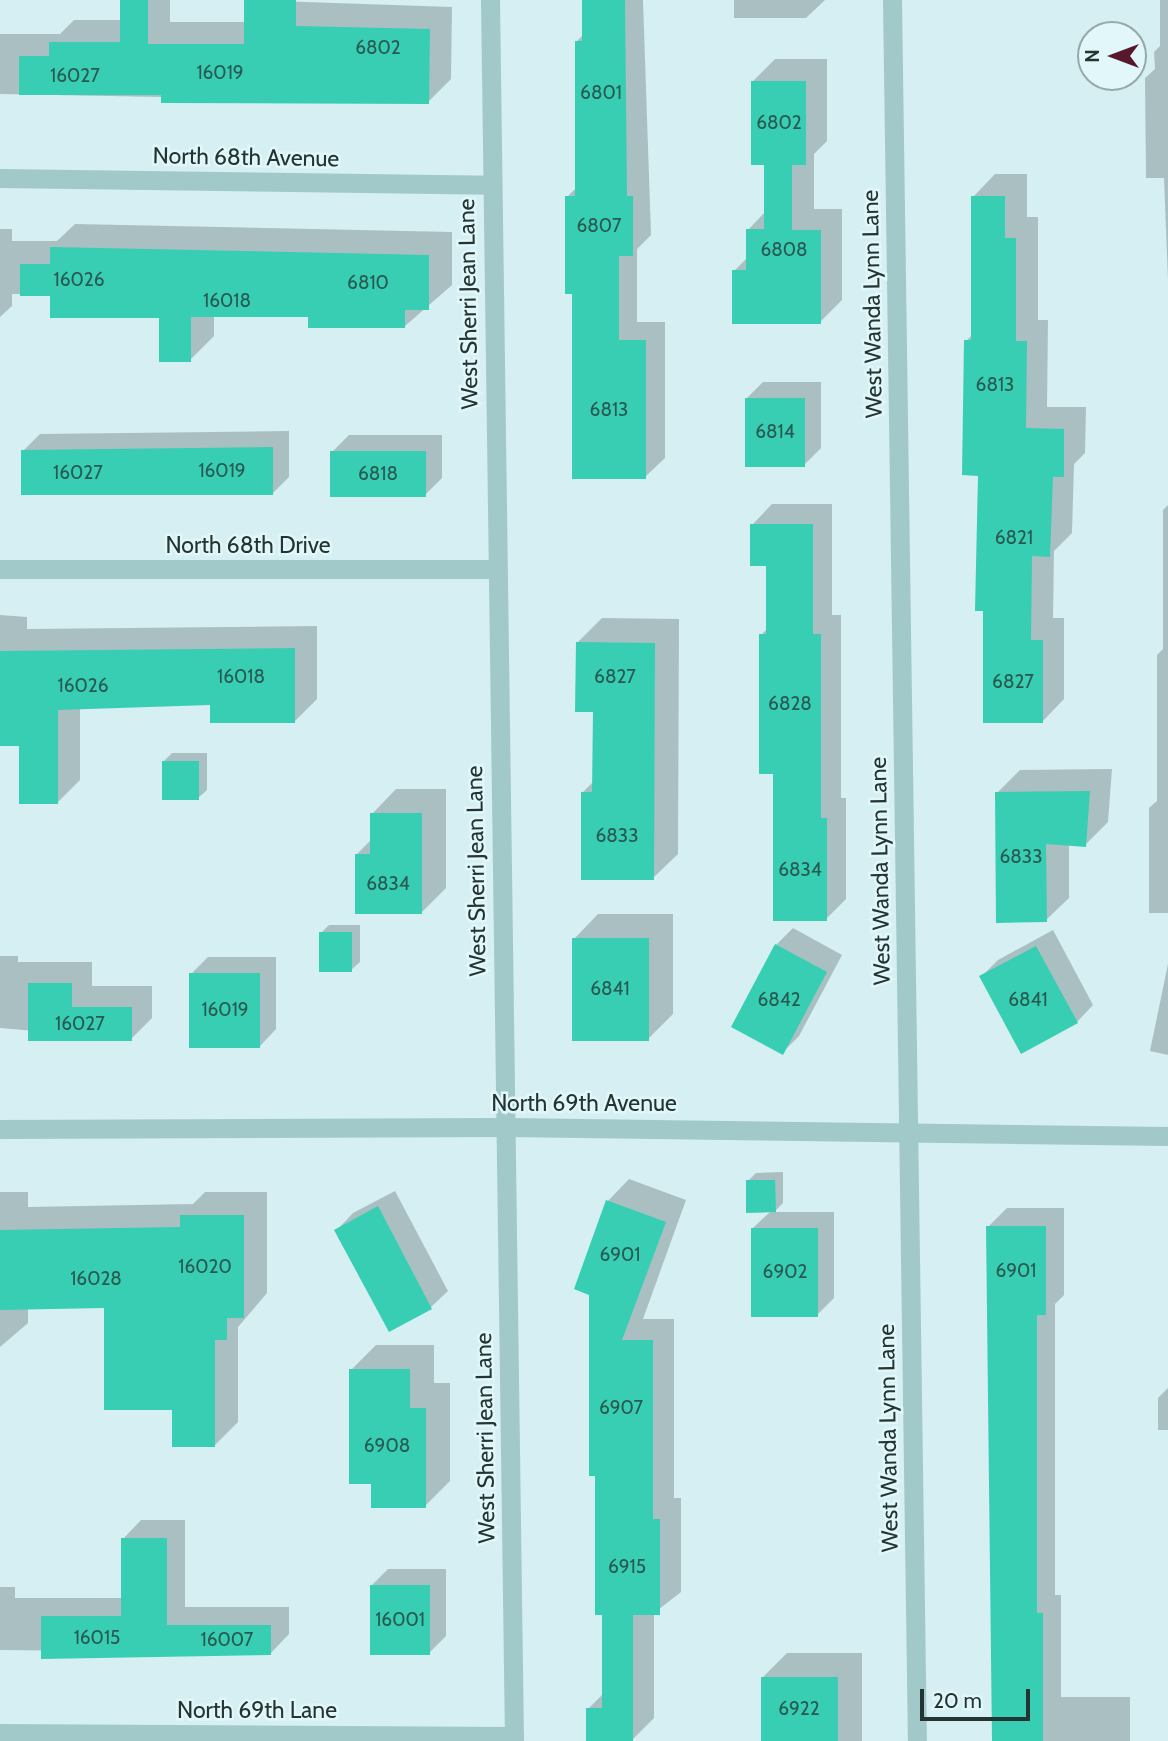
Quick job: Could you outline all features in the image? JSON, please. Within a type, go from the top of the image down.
[{"type":"street","name":"West Sherri Jean Lane","points":[[490,0],[495,569],[514,1738]]},
{"type":"street","name":"West Wanda Lynn Lane","points":[[891,0],[917,1741]]},
{"type":"street","name":"North 68th Avenue","points":[[0,178],[492,185]]},
{"type":"street","name":"North 68th Drive","points":[[0,569],[495,569]]},
{"type":"street","name":"North 69th Avenue","points":[[0,1129],[505,1127],[1168,1136]]},
{"type":"street","name":"North 69th Lane","points":[[0,1733],[514,1738]]},
{"type":"building","points":[[120,0],[148,0],[148,44],[244,44],[244,0],[296,0],[296,26],[430,29],[429,104],[161,103],[161,95],[19,95],[19,56],[49,56],[49,42],[120,42]]},
{"type":"building","points":[[582,0],[625,0],[627,196],[633,196],[633,256],[619,256],[619,340],[646,340],[646,479],[572,479],[572,294],[565,294],[565,196],[575,196],[575,41],[582,41]]},
{"type":"building","points":[[751,81],[806,81],[806,165],[792,165],[792,230],[821,230],[821,324],[732,324],[732,270],[746,270],[746,229],[764,229],[764,165],[751,165]]},
{"type":"building","points":[[971,196],[1005,196],[1005,238],[1016,238],[1016,341],[1027,341],[1026,428],[1064,429],[1064,477],[1053,477],[1050,557],[1032,556],[1031,640],[1043,640],[1043,723],[983,723],[983,611],[975,611],[978,476],[962,475],[964,340],[971,340]]},
{"type":"building","points":[[50,247],[429,255],[429,310],[405,310],[405,328],[308,328],[308,317],[191,317],[191,362],[159,362],[159,318],[50,318],[50,296],[20,296],[20,264],[50,264]]},
{"type":"building","points":[[745,398],[805,398],[805,467],[745,467]]},
{"type":"building","points":[[273,447],[273,495],[21,495],[21,450]]},
{"type":"building","points":[[330,451],[426,451],[426,497],[330,497]]},
{"type":"building","points":[[750,524],[813,524],[813,634],[821,634],[821,818],[827,818],[827,921],[773,921],[773,774],[759,774],[759,634],[766,634],[766,566],[750,566]]},
{"type":"building","points":[[576,642],[655,643],[654,880],[581,880],[581,792],[592,792],[593,712],[575,712]]},
{"type":"building","points":[[295,648],[295,723],[210,723],[210,705],[58,710],[58,804],[19,804],[19,746],[0,746],[0,651]]},
{"type":"building","points":[[162,761],[199,761],[199,800],[162,800]]},
{"type":"building","points":[[1090,791],[1086,847],[1046,844],[1047,922],[996,923],[995,792]]},
{"type":"building","points":[[370,813],[422,813],[422,914],[355,914],[355,854],[370,854]]},
{"type":"building","points":[[319,932],[352,932],[352,972],[319,972]]},
{"type":"building","points":[[572,938],[649,938],[649,1041],[572,1041]]},
{"type":"building","points":[[775,944],[827,972],[783,1055],[731,1027]]},
{"type":"building","points":[[1036,946],[1078,1023],[1021,1054],[979,976]]},
{"type":"building","points":[[189,973],[260,973],[260,1048],[189,1048]]},
{"type":"building","points":[[28,983],[72,983],[72,1007],[132,1007],[132,1041],[28,1041]]},
{"type":"building","points":[[746,1180],[775,1180],[776,1212],[746,1213]]},
{"type":"building","points":[[606,1200],[666,1222],[622,1340],[653,1340],[653,1519],[660,1519],[660,1615],[633,1615],[633,1741],[586,1741],[586,1708],[602,1708],[602,1615],[595,1615],[595,1476],[589,1476],[589,1295],[574,1289]]},
{"type":"building","points":[[378,1206],[432,1309],[389,1332],[334,1230]]},
{"type":"building","points":[[180,1215],[244,1215],[244,1318],[227,1318],[227,1340],[215,1340],[215,1447],[172,1447],[172,1410],[104,1410],[104,1308],[0,1310],[0,1230],[180,1227]]},
{"type":"building","points":[[986,1226],[1046,1226],[1046,1315],[1037,1315],[1037,1613],[1043,1613],[1043,1741],[992,1741]]},
{"type":"building","points":[[751,1228],[818,1228],[818,1317],[751,1317]]},
{"type":"building","points":[[349,1369],[410,1369],[410,1408],[426,1408],[426,1508],[371,1508],[371,1484],[349,1484]]},
{"type":"building","points":[[121,1538],[167,1538],[167,1625],[271,1625],[271,1655],[41,1659],[41,1616],[121,1616]]},
{"type":"building","points":[[370,1585],[430,1585],[430,1655],[370,1655]]},
{"type":"building","points":[[761,1677],[838,1677],[838,1741],[761,1741]]}]
